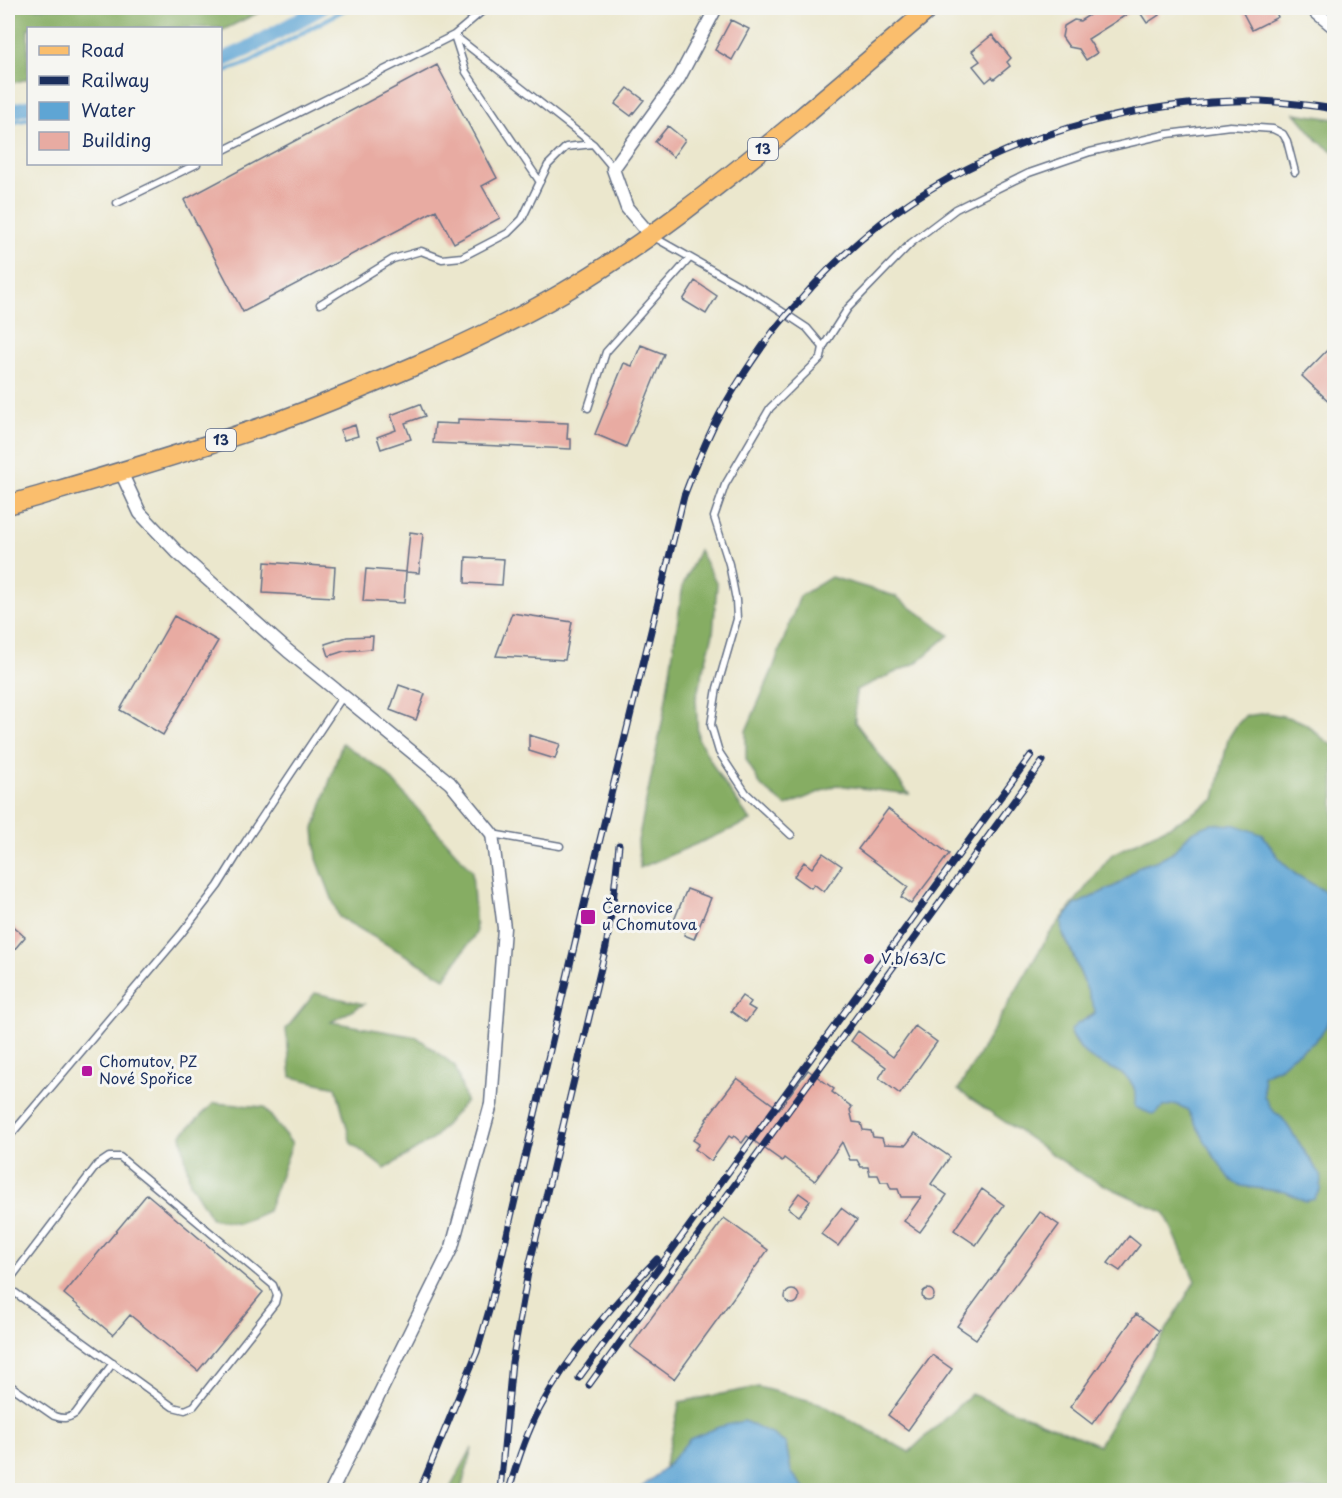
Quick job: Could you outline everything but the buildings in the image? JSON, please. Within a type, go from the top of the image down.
[{"type":"main road","name":"13","points":[[8,505],[121,472],[272,423],[455,348],[564,292],[651,236],[737,171],[930,8]]},
{"type":"street","points":[[651,236],[627,208],[613,169],[679,78],[716,8]]},
{"type":"street","points":[[1316,9],[1335,27]]},
{"type":"street","points":[[121,472],[140,513],[178,553],[288,651],[450,783],[492,834],[504,928],[491,1104],[452,1247],[335,1489]]},
{"type":"lane","points":[[222,151],[454,35],[486,8]]},
{"type":"lane","points":[[454,35],[593,144],[613,169]]},
{"type":"lane","points":[[454,35],[466,72],[540,182]]},
{"type":"lane","points":[[791,834],[746,794],[719,752],[711,725],[717,688],[737,619],[729,564],[714,517],[724,485],[770,408],[821,358],[823,347],[848,308],[911,243],[956,209],[1029,173],[1090,152],[1157,136],[1230,126],[1273,129],[1283,134],[1287,141],[1294,171]]},
{"type":"lane","points":[[320,303],[393,259],[421,251],[442,259],[462,257],[508,233],[522,219],[548,165],[566,147],[593,144]]},
{"type":"lane","points":[[117,203],[194,165]]},
{"type":"lane","points":[[651,236],[763,299],[807,328],[823,347]]},
{"type":"lane","points":[[588,408],[606,352],[690,258]]},
{"type":"lane","points":[[8,1138],[181,934],[218,886],[343,696]]},
{"type":"lane","points":[[492,834],[560,846]]},
{"type":"lane","points":[[120,1157],[273,1285],[277,1295],[275,1303],[194,1406],[185,1410],[173,1407],[113,1363],[10,1289],[8,1282],[97,1165],[109,1158],[120,1157]]},
{"type":"lane","points":[[8,1384],[54,1416],[62,1419],[68,1418],[75,1414],[113,1363]]},
{"type":"green space","points":[[8,8],[268,8],[222,31],[222,27],[27,27],[27,79],[8,84]]},
{"type":"green space","points":[[1295,113],[1334,119],[1334,152],[1319,142]]},
{"type":"green space","points":[[699,550],[717,584],[713,634],[696,698],[698,738],[721,779],[751,821],[640,868],[638,841],[663,718],[683,585]]},
{"type":"green space","points":[[831,577],[895,596],[949,635],[916,663],[856,690],[855,722],[909,794],[836,785],[786,806],[761,786],[746,759],[746,731],[772,671],[800,596]]},
{"type":"green space","points":[[1267,713],[1304,723],[1334,746],[1334,901],[1324,891],[1295,874],[1283,863],[1263,835],[1192,832],[1173,852],[1140,866],[1119,884],[1075,905],[1063,934],[1095,1013],[1077,1024],[1070,1034],[1082,1051],[1129,1078],[1135,1090],[1163,1107],[1175,1104],[1187,1109],[1212,1153],[1232,1181],[1242,1186],[1286,1192],[1305,1200],[1321,1176],[1283,1119],[1272,1110],[1264,1096],[1263,1075],[1280,1067],[1313,1043],[1322,1033],[1334,1012],[1334,1490],[806,1490],[791,1472],[786,1444],[770,1433],[744,1421],[664,1469],[680,1402],[758,1387],[819,1403],[909,1452],[971,1394],[1099,1445],[1195,1281],[1165,1213],[1083,1175],[958,1090],[1048,936],[1112,854],[1182,820],[1215,799],[1228,739],[1245,716]]},
{"type":"green space","points":[[342,743],[385,772],[472,871],[476,933],[445,978],[339,917],[317,859],[314,829]]},
{"type":"green space","points":[[315,993],[364,1004],[331,1022],[417,1037],[455,1066],[466,1101],[433,1139],[385,1169],[351,1143],[336,1087],[291,1077],[286,1029]]},
{"type":"green space","points":[[214,1103],[264,1107],[292,1144],[268,1211],[239,1224],[212,1219],[190,1183],[181,1135]]},
{"type":"green space","points":[[472,1448],[461,1490],[449,1490]]},
{"type":"water","points":[[1211,824],[1236,825],[1263,835],[1283,863],[1295,874],[1324,891],[1334,901],[1334,1012],[1322,1033],[1313,1043],[1280,1067],[1263,1075],[1264,1096],[1272,1110],[1283,1119],[1321,1176],[1320,1190],[1314,1199],[1305,1201],[1286,1192],[1242,1186],[1232,1181],[1212,1153],[1187,1109],[1175,1104],[1163,1107],[1154,1115],[1135,1107],[1135,1090],[1130,1081],[1124,1075],[1092,1059],[1085,1053],[1071,1032],[1077,1024],[1095,1014],[1095,1010],[1063,934],[1062,921],[1075,905],[1119,884],[1140,866],[1173,852],[1192,832]]},
{"type":"water","points":[[744,1421],[770,1433],[786,1444],[791,1472],[806,1490],[638,1490],[664,1469],[690,1439],[719,1427]]},
{"type":"waterway","points":[[222,60],[247,49],[321,8]]},
{"type":"waterway","points":[[222,72],[248,63],[347,8]]},
{"type":"waterway","points":[[8,112],[27,107]]},
{"type":"waterway","points":[[8,123],[27,119]]},
{"type":"railway","points":[[420,1490],[477,1352],[490,1307],[582,913],[684,496],[714,425],[743,376],[784,319],[827,271],[862,238],[919,196],[960,172],[1003,152],[1094,121],[1188,104],[1260,101],[1334,109]]},
{"type":"railway","points":[[579,1378],[1031,755]]},
{"type":"railway","points":[[589,1385],[1043,761]]},
{"type":"railway","points":[[500,1490],[512,1362],[529,1267],[606,947],[619,845]]},
{"type":"railway","points":[[509,1490],[530,1428],[552,1387],[594,1329],[657,1259]]},
{"type":"place","name":"Černovice u Chomutova","points":[[588,917]]},
{"type":"place","name":"V.b/63/C","points":[[869,959]]},
{"type":"place","name":"Chomutov, PZ Nové Spořice","points":[[87,1071]]}]
